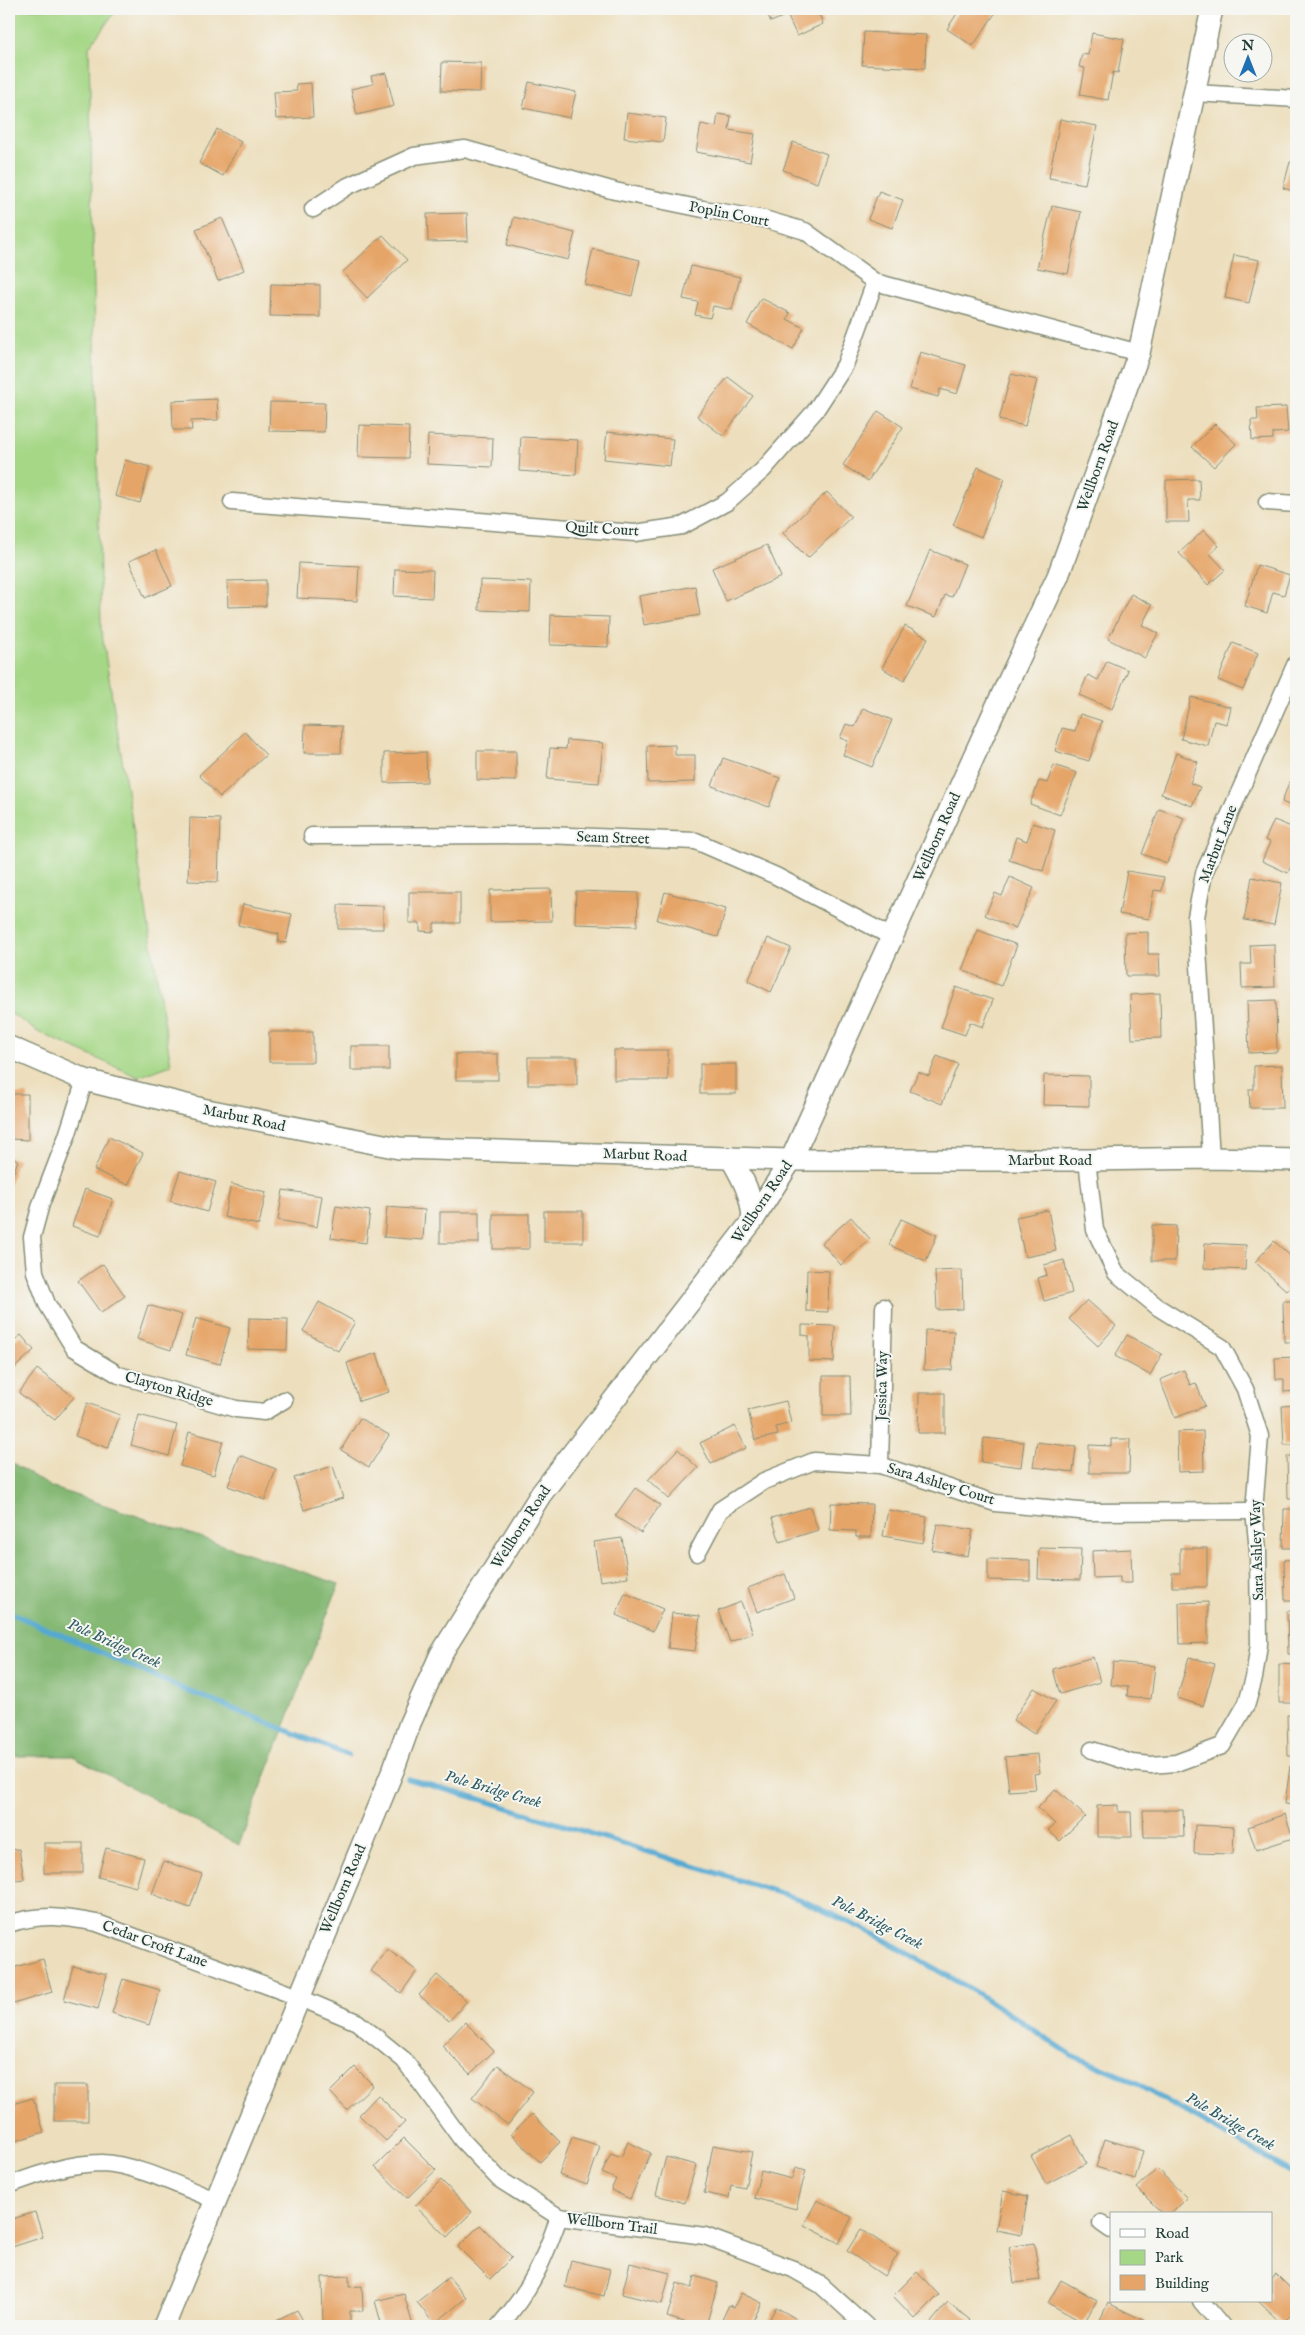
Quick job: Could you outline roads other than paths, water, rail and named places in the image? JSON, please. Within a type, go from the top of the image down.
[{"type":"street","name":"Wellborn Road","points":[[164,2326],[394,1768],[410,1723],[441,1654],[541,1494],[753,1220],[791,1160],[1058,576],[1139,353],[1212,9]]},
{"type":"street","points":[[1195,93],[1296,99]]},
{"type":"street","name":"Poplin Court","points":[[313,210],[348,186],[414,156],[465,149],[615,191],[703,210],[764,219],[805,231],[875,282],[1139,353]]},
{"type":"street","name":"Quilt Court","points":[[232,502],[635,533],[682,526],[727,502],[763,470],[815,411],[845,365],[875,282]]},
{"type":"street","points":[[1267,502],[1296,504]]},
{"type":"street","name":"Marbut Lane","points":[[1211,1158],[1196,917],[1204,873],[1296,663]]},
{"type":"street","name":"Seam Street","points":[[312,836],[544,835],[696,842],[776,876],[892,938]]},
{"type":"street","name":"Marbut Road","points":[[9,1047],[85,1080],[202,1109],[398,1148],[791,1160],[1211,1158],[1296,1160]]},
{"type":"street","name":"Clayton Ridge","points":[[85,1080],[67,1136],[41,1204],[32,1236],[35,1272],[47,1304],[74,1348],[119,1375],[236,1409],[264,1412],[284,1400]]},
{"type":"street","points":[[731,1158],[748,1188],[752,1202],[753,1220]]},
{"type":"street","name":"Sara Ashley Way","points":[[1087,1160],[1095,1230],[1116,1273],[1159,1308],[1222,1347],[1245,1389],[1260,1436],[1254,1511],[1258,1551],[1259,1644],[1254,1678],[1246,1703],[1222,1746],[1176,1763],[1151,1765],[1132,1763],[1092,1750]]},
{"type":"street","name":"Jessica Way","points":[[880,1465],[884,1307]]},
{"type":"street","name":"Sara Ashley Court","points":[[696,1552],[720,1510],[764,1481],[814,1461],[880,1465],[995,1502],[1090,1512],[1254,1511]]},
{"type":"street","name":"Cedar Croft Lane","points":[[9,1924],[30,1917],[64,1917],[97,1923],[298,1997]]},
{"type":"street","name":"Wellborn Trail","points":[[298,1997],[357,2022],[404,2060],[462,2140],[499,2179],[559,2217],[705,2236],[793,2269],[821,2285],[866,2326]]},
{"type":"street","points":[[9,2185],[73,2165],[104,2163],[140,2171],[215,2200]]},
{"type":"street","points":[[499,2326],[517,2306],[532,2283],[545,2258],[559,2217]]},
{"type":"street","points":[[1202,2302],[1222,2326]]},
{"type":"waterway","name":"Pole Bridge Creek","points":[[9,1612],[183,1689],[348,1755]]},
{"type":"waterway","name":"Pole Bridge Creek","points":[[408,1779],[480,1799],[799,1899],[874,1934],[974,1991],[1072,2055],[1128,2079],[1296,2175]]}]
